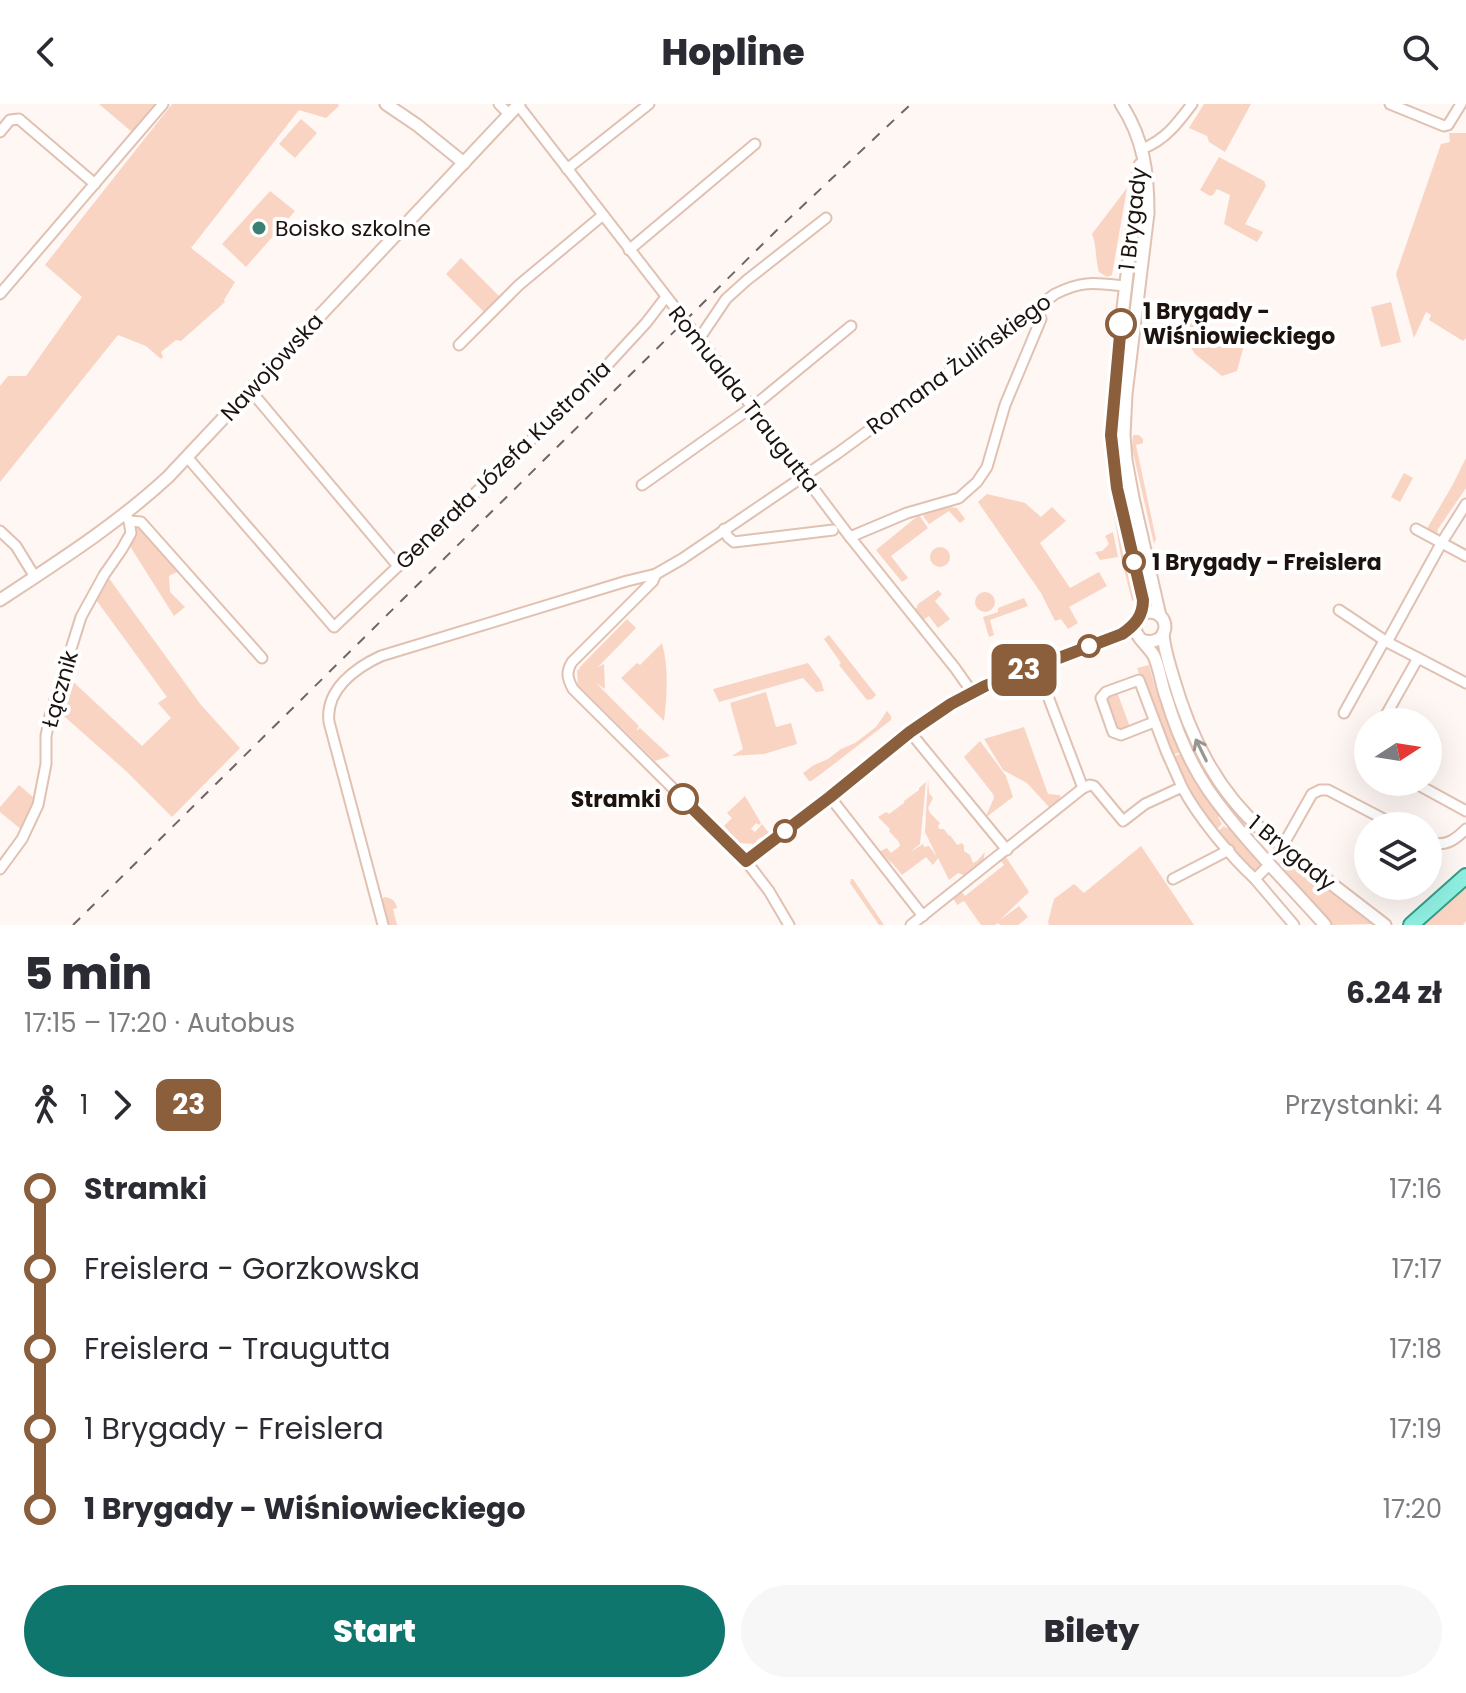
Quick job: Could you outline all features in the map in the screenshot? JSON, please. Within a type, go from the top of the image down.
[{"type":"main road","points":[[1411,925],[1466,876]]},
{"type":"street","points":[[0,294],[163,104]]},
{"type":"street","points":[[386,104],[464,163]]},
{"type":"street","name":"Romualda Traugutta","points":[[499,104],[515,108],[567,169],[972,692]]},
{"type":"street","points":[[567,169],[649,104]]},
{"type":"street","points":[[1121,104],[1142,149],[1162,139],[1192,104]]},
{"type":"street","points":[[1390,104],[1444,126],[1448,125],[1461,104]]},
{"type":"street","name":"Nawojowska","points":[[0,600],[128,518],[515,108]]},
{"type":"street","points":[[0,132],[12,119],[22,120],[95,184]]},
{"type":"street","points":[[629,250],[755,144]]},
{"type":"street","name":"1 Brygady","points":[[1138,619],[1143,600],[1117,488],[1111,435],[1142,149]]},
{"type":"street","name":"1 Brygady","points":[[1142,149],[1148,213],[1126,394],[1124,435],[1133,498],[1160,616]]},
{"type":"street","points":[[459,345],[519,285],[603,215]]},
{"type":"street","points":[[699,339],[726,299],[826,218]]},
{"type":"street","name":"Romana Żulińskiego","points":[[656,574],[804,475],[1055,294],[1091,282],[1125,286]]},
{"type":"street","points":[[1125,286],[1138,288]]},
{"type":"street","name":"Generała Józefa Kustronia","points":[[187,457],[334,627],[588,386],[666,297]]},
{"type":"street","points":[[850,537],[907,513],[959,498],[977,482],[987,467],[1005,405],[1041,319],[1037,307]]},
{"type":"street","points":[[642,485],[752,407],[851,326]]},
{"type":"street","points":[[250,390],[398,566]]},
{"type":"street","points":[[1344,713],[1466,504]]},
{"type":"street","points":[[128,518],[141,522],[262,658]]},
{"type":"street","name":"Łącznik","points":[[0,869],[22,839],[38,805],[46,764],[50,716],[81,617],[131,533],[128,518]]},
{"type":"street","points":[[724,529],[734,542],[833,530]]},
{"type":"street","points":[[1416,529],[1466,556]]},
{"type":"street","points":[[0,531],[16,546],[35,577]]},
{"type":"street","points":[[656,574],[634,601],[572,662],[568,680],[573,689],[746,861],[789,925]]},
{"type":"street","points":[[383,925],[329,722],[328,712],[340,686],[354,671],[381,656],[656,574]]},
{"type":"street","points":[[1339,610],[1385,642],[1466,683]]},
{"type":"street","points":[[746,861],[910,732],[972,692],[1122,634],[1151,612],[1160,616],[1165,624],[1163,634],[1152,643],[1122,634]]},
{"type":"street","points":[[1138,619],[1135,633],[1140,639]]},
{"type":"street","name":"1 Brygady","points":[[1163,634],[1182,706],[1197,745],[1225,792],[1245,816],[1282,847],[1385,925]]},
{"type":"street","name":"1 Brygady","points":[[1140,639],[1153,655],[1174,724],[1197,771],[1270,864],[1325,925]]},
{"type":"street","points":[[1390,708],[1418,658]]},
{"type":"street","points":[[1036,665],[1083,788]]},
{"type":"street","points":[[1154,722],[1121,735],[1116,734],[1101,698],[1106,692],[1139,680],[1190,803],[1290,924]]},
{"type":"street","points":[[910,732],[1007,850]]},
{"type":"street","points":[[911,925],[1083,788],[1095,786],[1123,821],[1145,804],[1182,787]]},
{"type":"street","points":[[1255,879],[1282,847],[1312,794],[1328,790],[1370,812]]},
{"type":"street","points":[[1439,796],[1466,811]]},
{"type":"street","points":[[830,797],[923,916]]},
{"type":"street","points":[[1442,844],[1454,840],[1466,829]]},
{"type":"street","points":[[1173,879],[1229,850]]},
{"type":"shaded area","points":[[99,104],[155,104],[132,132]]},
{"type":"shaded area","points":[[172,104],[339,106],[326,118],[299,110],[191,248],[235,282],[225,302],[181,341],[176,340],[161,352],[161,359],[146,346],[118,335],[0,482],[0,386],[8,376],[26,376],[82,297],[45,265]]},
{"type":"shaded area","points":[[1204,104],[1251,104],[1225,152],[1209,142],[1207,136],[1189,128]]},
{"type":"shaded area","points":[[301,119],[317,133],[295,158],[279,144]]},
{"type":"shaded area","points":[[1449,133],[1466,133],[1466,338],[1463,341],[1429,320],[1431,315],[1426,312],[1414,338],[1396,274],[1441,144],[1450,142]]},
{"type":"shaded area","points":[[1219,157],[1264,181],[1266,186],[1245,224],[1263,232],[1257,242],[1224,224],[1230,195],[1217,189],[1210,196],[1200,190]]},
{"type":"shaded area","points":[[1127,188],[1112,275],[1107,277],[1099,272],[1092,234]]},
{"type":"shaded area","name":"Boisko szkolne","points":[[270,191],[295,211],[246,267],[222,244]]},
{"type":"shaded area","points":[[461,258],[500,297],[485,313],[446,274]]},
{"type":"shaded area","points":[[1391,302],[1401,342],[1381,347],[1371,307]]},
{"type":"shaded area","points":[[1186,316],[1244,345],[1237,371],[1222,376],[1195,354],[1179,329]]},
{"type":"shaded area","points":[[1133,435],[1143,439],[1143,443],[1136,445],[1156,539],[1154,544],[1132,448]]},
{"type":"shaded area","points":[[1120,436],[1150,596],[1146,597],[1124,499],[1115,437]]},
{"type":"shaded area","points":[[1466,458],[1466,488],[1438,529],[1437,534],[1441,535],[1425,532],[1452,486]]},
{"type":"shaded area","points":[[1404,473],[1413,478],[1400,502],[1391,497]]},
{"type":"shaded area","points":[[987,494],[1025,503],[1041,517],[1052,507],[1066,521],[1040,543],[1070,588],[1099,572],[1107,586],[1069,607],[1078,623],[1068,629],[1061,619],[1055,621],[1041,593],[978,502]]},
{"type":"shaded area","points":[[1112,503],[1135,600],[1132,601],[1121,557]]},
{"type":"shaded area","points":[[957,508],[965,519],[960,523],[949,511],[929,524],[923,516],[928,513]]},
{"type":"shaded area","points":[[919,515],[928,528],[891,556],[908,578],[902,582],[876,550]]},
{"type":"shaded area","points":[[137,524],[179,571],[169,576],[170,592],[185,607],[174,616],[128,543]]},
{"type":"shaded area","points":[[1113,532],[1118,557],[1100,560],[1095,552],[1102,551],[1109,544],[1105,536]]},
{"type":"shaded area","points":[[940,547],[947,550],[950,557],[947,564],[940,567],[933,564],[930,557],[933,550]]},
{"type":"shaded area","points":[[108,577],[201,705],[240,748],[172,817],[57,710],[67,676],[142,746],[171,718],[158,703],[167,697],[94,597]]},
{"type":"shaded area","points":[[938,590],[942,594],[935,601],[950,619],[938,628],[929,616],[923,620],[915,611],[918,604]]},
{"type":"shaded area","points":[[985,592],[992,595],[995,602],[992,609],[985,612],[978,609],[975,602],[978,595]]},
{"type":"shaded area","points":[[1024,598],[1028,606],[990,620],[994,635],[989,637],[983,617]]},
{"type":"shaded area","points":[[627,619],[636,628],[598,667],[604,664],[605,689],[596,683],[639,726],[636,731],[640,728],[670,756],[655,761],[578,685],[577,670]]},
{"type":"shaded area","points":[[829,635],[876,695],[872,699],[867,700],[839,665],[841,663],[824,639]]},
{"type":"shaded area","points":[[662,643],[667,691],[664,721],[621,678],[637,663],[640,665]]},
{"type":"shaded area","points":[[808,663],[824,691],[816,692],[803,678],[719,702],[713,689]]},
{"type":"shaded area","points":[[1149,665],[1156,691],[1182,751],[1171,756],[1137,668]]},
{"type":"shaded area","points":[[766,692],[776,727],[791,723],[797,744],[764,754],[732,756],[743,749],[730,703]]},
{"type":"shaded area","points":[[1117,692],[1130,727],[1120,732],[1115,730],[1104,700]]},
{"type":"shaded area","points":[[887,711],[891,720],[809,781],[803,773],[855,743],[876,727]]},
{"type":"shaded area","points":[[1024,727],[1048,794],[1060,795],[1061,800],[1049,807],[1027,783],[1003,770],[984,739]]},
{"type":"shaded area","points":[[980,741],[1006,776],[1013,797],[985,818],[993,794],[964,757]]},
{"type":"shaded area","points":[[1183,753],[1219,816],[1222,824],[1216,830],[1191,795],[1172,757]]},
{"type":"shaded area","points":[[928,778],[929,793],[933,798],[928,808],[940,823],[939,829],[944,829],[957,845],[962,843],[973,863],[985,852],[983,863],[966,876],[958,873],[949,880],[938,858],[933,865],[926,857],[902,875],[878,852],[887,848],[891,853],[900,846],[878,817],[886,812],[889,814],[926,782],[920,844],[910,852],[923,844],[924,847],[929,846],[937,857],[925,832]]},
{"type":"shaded area","points":[[19,785],[34,798],[23,831],[0,812],[0,807]]},
{"type":"shaded area","points":[[745,796],[761,823],[756,823],[751,829],[755,832],[762,824],[769,833],[755,844],[739,843],[724,826],[732,818],[727,813]]},
{"type":"shaded area","points":[[1224,826],[1260,863],[1257,872],[1251,870],[1218,831]]},
{"type":"shaded area","points":[[1141,846],[1194,925],[1049,925],[1054,899],[1074,884],[1084,893]]},
{"type":"shaded area","points":[[1286,856],[1376,924],[1332,925],[1279,866],[1279,859]]},
{"type":"shaded area","points":[[1006,857],[1029,892],[1000,920],[1019,906],[1028,917],[1018,925],[981,925],[964,901],[957,905],[953,898],[961,891],[965,896],[1004,865],[1001,861]]},
{"type":"shaded area","points":[[851,879],[884,925],[879,925],[850,883]]},
{"type":"shaded area","points":[[1466,885],[1466,921],[1463,925],[1421,925]]},
{"type":"shaded area","points":[[384,897],[395,903],[397,908],[393,909],[397,925],[386,925],[381,907]]},
{"type":"railway","points":[[73,925],[777,230],[911,104]]},
{"type":"bus line","name":"23","points":[[683,799],[746,861],[910,732],[951,704],[985,686],[1122,634],[1135,623],[1141,615],[1143,600],[1117,488],[1111,435],[1121,324]]},
{"type":"place","name":"Boisko szkolne","points":[[259,228]]},
{"type":"place","name":"1 Brygady - Wiśniowieckiego","points":[[1121,324]]},
{"type":"place","name":"1 Brygady - Freislera","points":[[1134,562]]},
{"type":"place","name":"Stramki","points":[[683,799]]}]
